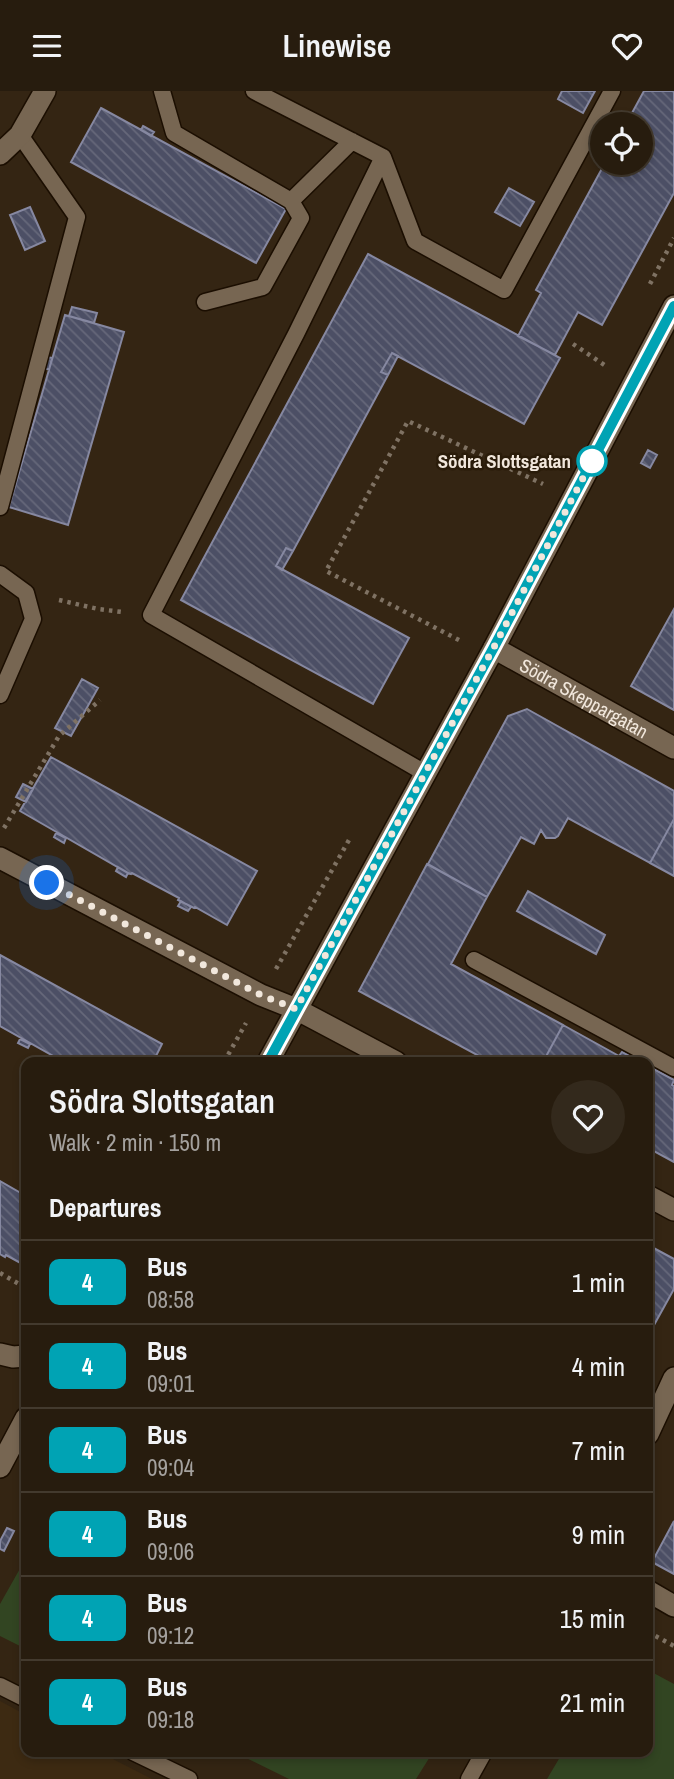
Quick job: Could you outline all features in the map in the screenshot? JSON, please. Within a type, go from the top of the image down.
[{"type":"street","points":[[0,154],[20,135],[45,91]]},
{"type":"street","points":[[271,1057],[494,647],[674,306]]},
{"type":"street","name":"Södra Skeppargatan","points":[[494,647],[674,748]]},
{"type":"street","points":[[0,858],[261,995],[296,1009],[387,1057]]},
{"type":"street","points":[[653,1199],[674,1210]]},
{"type":"street","points":[[0,1354],[21,1356]]},
{"type":"street","points":[[653,1423],[674,1378]]},
{"type":"street","points":[[0,1467],[21,1427]]},
{"type":"street","points":[[653,1594],[674,1606]]},
{"type":"lane","points":[[162,91],[174,133],[291,201],[301,218],[263,288],[205,302]]},
{"type":"lane","points":[[254,91],[383,157],[415,241],[503,290],[612,91]]},
{"type":"lane","points":[[0,507],[77,217],[20,135]]},
{"type":"lane","points":[[291,201],[352,141]]},
{"type":"lane","points":[[383,157],[296,334],[151,615],[425,773]]},
{"type":"lane","points":[[0,574],[26,593],[33,619],[0,695]]},
{"type":"lane","points":[[474,960],[674,1068]]},
{"type":"lane","points":[[0,1686],[21,1696]]},
{"type":"lane","points":[[143,1757],[189,1779]]},
{"type":"lane","points":[[470,1779],[481,1757]]},
{"type":"path","points":[[649,285],[674,238]]},
{"type":"path","points":[[573,344],[606,366]]},
{"type":"path","points":[[459,640],[326,571],[408,421],[543,484],[549,473]]},
{"type":"path","points":[[26,593],[98,609],[151,615]]},
{"type":"path","points":[[0,835],[59,736],[100,700]]},
{"type":"path","points":[[227,1057],[350,838]]},
{"type":"path","points":[[0,1273],[21,1285]]},
{"type":"path","points":[[653,1635],[674,1646]]},
{"type":"shaded area","points":[[0,1701],[21,1712],[21,1757],[109,1757],[152,1779],[0,1779]]},
{"type":"green space","points":[[21,1567],[21,1646],[0,1636],[0,1604]]},
{"type":"green space","points":[[653,1673],[674,1684],[674,1779],[547,1779],[560,1757],[653,1757]]},
{"type":"green space","points":[[244,1757],[430,1757],[416,1779],[289,1779]]},
{"type":"building","points":[[562,91],[595,91],[583,113],[558,99]]},
{"type":"building","points":[[644,91],[674,91],[674,193],[602,325],[578,312],[555,355],[518,336],[541,293],[536,290],[598,175],[653,175],[653,112],[633,112]]},
{"type":"building","points":[[101,108],[286,209],[256,263],[71,162]]},
{"type":"building","points":[[143,126],[154,132],[151,136],[141,130]]},
{"type":"building","points":[[509,188],[534,202],[520,226],[495,212]]},
{"type":"building","points":[[30,207],[45,241],[25,250],[10,215]]},
{"type":"building","points":[[368,254],[560,358],[524,424],[392,353],[381,372],[388,375],[293,551],[286,548],[276,566],[409,638],[373,704],[181,600]]},
{"type":"building","points":[[72,307],[97,313],[94,323],[69,316]]},
{"type":"building","points":[[65,315],[124,332],[68,525],[9,507]]},
{"type":"building","points":[[392,353],[398,356],[388,375],[381,372]]},
{"type":"building","points":[[47,357],[52,358],[49,370],[44,368]]},
{"type":"building","points":[[648,450],[657,455],[650,468],[641,463]]},
{"type":"building","points":[[286,548],[293,551],[282,570],[276,566]]},
{"type":"building","points":[[674,609],[674,710],[631,686]]},
{"type":"building","points":[[82,679],[98,688],[71,736],[55,728]]},
{"type":"building","points":[[527,709],[674,791],[674,819],[650,863],[568,818],[555,838],[546,838],[541,830],[534,844],[521,837],[487,897],[428,864],[508,716]]},
{"type":"building","points":[[51,757],[257,871],[227,925],[128,873],[20,811]]},
{"type":"building","points":[[23,784],[33,789],[26,802],[16,797]]},
{"type":"building","points":[[674,819],[674,876],[650,863]]},
{"type":"building","points":[[56,833],[66,838],[64,843],[54,837]]},
{"type":"building","points":[[427,864],[487,897],[451,964],[563,1025],[546,1057],[481,1057],[359,991]]},
{"type":"building","points":[[118,867],[128,873],[126,877],[116,871]]},
{"type":"building","points":[[528,891],[605,935],[596,954],[517,911]]},
{"type":"building","points":[[181,901],[191,907],[188,911],[178,906]]},
{"type":"building","points":[[0,955],[162,1044],[156,1057],[55,1057],[0,1026]]},
{"type":"building","points":[[563,1025],[619,1056],[622,1052],[632,1057],[546,1057]]},
{"type":"building","points":[[20,1039],[30,1044],[28,1048],[18,1043]]},
{"type":"building","points":[[653,1069],[674,1080],[674,1162],[653,1151]]},
{"type":"building","points":[[0,1181],[21,1193],[21,1263],[0,1254]]},
{"type":"building","points":[[653,1248],[674,1259],[674,1289],[654,1325]]},
{"type":"building","points":[[674,1521],[674,1574],[653,1560]]},
{"type":"building","points":[[7,1528],[14,1531],[4,1551],[0,1549],[0,1541]]},
{"type":"bus line","name":"4","points":[[271,1057],[494,647],[674,306]]},
{"type":"place","name":"Södra Slottsgatan","points":[[592,461]]},
{"type":"route","points":[[47,883],[261,995],[296,1009],[494,647],[592,461]]}]
